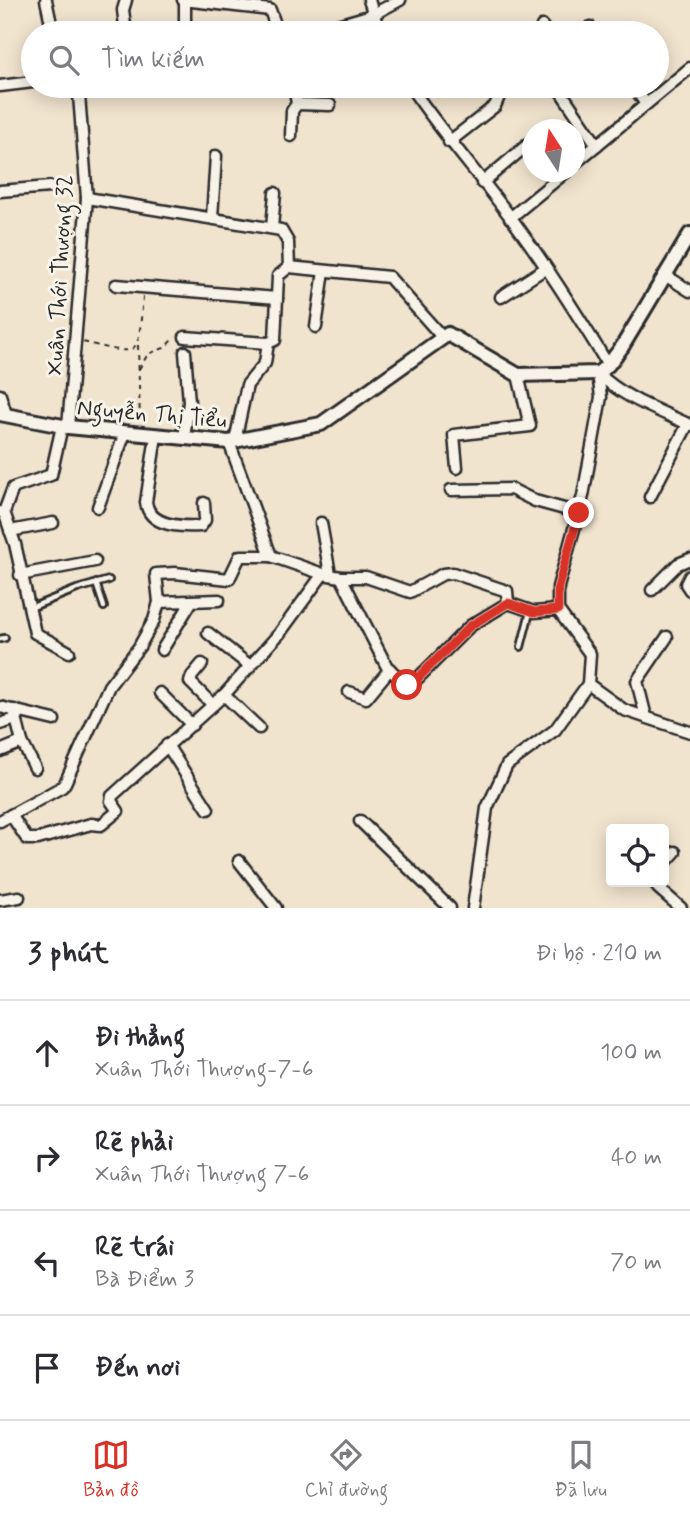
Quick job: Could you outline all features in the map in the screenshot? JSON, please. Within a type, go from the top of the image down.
[{"type":"street","points":[[46,0],[50,21]]},
{"type":"street","points":[[124,21],[123,10],[126,0]]},
{"type":"street","points":[[185,21],[184,0],[263,5],[270,10],[274,21]]},
{"type":"street","points":[[369,0],[375,21]]},
{"type":"street","points":[[351,21],[372,15],[400,0]]},
{"type":"street","points":[[669,85],[690,68]]},
{"type":"street","points":[[0,86],[21,83]]},
{"type":"street","name":"Xuân Thới Thượng 32","points":[[2,512],[13,488],[51,475],[65,426],[87,198],[79,98]]},
{"type":"street","points":[[291,136],[292,111],[297,104],[296,98]]},
{"type":"street","points":[[418,98],[573,306],[610,385],[689,424],[650,497]]},
{"type":"street","points":[[449,142],[495,106],[498,98]]},
{"type":"street","points":[[565,98],[597,145]]},
{"type":"street","points":[[642,98],[646,104]]},
{"type":"street","points":[[585,155],[653,98]]},
{"type":"street","points":[[297,104],[330,105]]},
{"type":"street","points":[[482,183],[522,150]]},
{"type":"street","points":[[212,218],[216,156]]},
{"type":"street","points":[[510,218],[554,182]]},
{"type":"street","points":[[0,191],[50,187]]},
{"type":"street","points":[[272,228],[275,193]]},
{"type":"street","points":[[87,198],[281,230],[288,242],[289,267]]},
{"type":"street","points":[[473,908],[487,808],[507,765],[555,730],[588,684],[590,654],[558,610],[558,587],[579,513],[601,397],[603,369],[622,347],[690,234]]},
{"type":"street","points":[[185,337],[268,343],[275,340],[278,276],[289,267],[389,277],[443,338],[448,334],[518,375],[603,369]]},
{"type":"street","points":[[501,297],[546,268]]},
{"type":"street","points":[[316,327],[324,271]]},
{"type":"street","points":[[665,275],[690,291]]},
{"type":"street","points":[[116,285],[277,298]]},
{"type":"street","name":"Nguyễn Thị Tiểu","points":[[3,414],[65,426],[140,435],[232,441],[321,424],[443,338]]},
{"type":"street","points":[[268,343],[265,363],[247,385],[232,441],[271,556]]},
{"type":"street","points":[[184,438],[189,402],[186,352]]},
{"type":"street","points":[[457,468],[454,435],[530,426],[518,375]]},
{"type":"street","points":[[0,395],[3,414]]},
{"type":"street","points":[[99,507],[125,433]]},
{"type":"street","points":[[156,436],[146,502],[148,510],[161,523],[201,526],[205,520],[204,503]]},
{"type":"street","points":[[451,489],[511,489],[535,501],[579,513]]},
{"type":"street","points":[[2,512],[10,531],[35,632],[69,652]]},
{"type":"street","points":[[10,531],[54,523]]},
{"type":"street","points":[[321,523],[331,575],[390,669],[405,684],[410,685],[470,626],[508,603]]},
{"type":"street","points":[[0,821],[65,783],[108,686],[139,647],[154,620],[159,602],[156,574],[175,573],[229,579],[240,556],[271,556],[331,575],[366,577],[410,592],[443,574],[453,573],[507,591],[508,603]]},
{"type":"street","points":[[652,590],[678,564],[690,559]]},
{"type":"street","points":[[20,575],[95,561]]},
{"type":"street","points":[[11,815],[27,839],[38,839],[84,826],[101,825],[118,811],[111,801],[112,796],[224,695],[331,575]]},
{"type":"street","points":[[690,576],[687,584],[690,590]]},
{"type":"street","points":[[159,602],[219,600]]},
{"type":"street","points":[[162,650],[192,601]]},
{"type":"street","points":[[508,603],[531,611],[558,610]]},
{"type":"street","points":[[208,633],[250,666]]},
{"type":"street","points":[[646,717],[638,681],[667,637]]},
{"type":"street","points":[[202,664],[190,682],[213,705]]},
{"type":"street","points":[[349,692],[366,698],[390,669]]},
{"type":"street","points":[[588,684],[624,710],[690,732]]},
{"type":"street","points":[[160,692],[192,725]]},
{"type":"street","points":[[224,695],[259,728]]},
{"type":"street","points":[[0,706],[15,715],[54,720]]},
{"type":"street","points":[[0,724],[15,715]]},
{"type":"street","points":[[15,715],[22,742],[35,768]]},
{"type":"street","points":[[0,751],[22,742]]},
{"type":"street","points":[[167,745],[208,809]]},
{"type":"street","points":[[360,821],[450,908]]},
{"type":"street","points":[[669,859],[675,852]]},
{"type":"street","points":[[239,860],[276,908]]},
{"type":"street","points":[[658,887],[681,908]]},
{"type":"street","points":[[0,900],[19,897]]},
{"type":"lane","points":[[29,608],[110,580]]},
{"type":"lane","points":[[96,583],[104,607]]},
{"type":"lane","points":[[521,647],[531,611]]},
{"type":"path","points":[[140,435],[138,344],[144,288]]},
{"type":"path","points":[[138,370],[148,354],[164,348],[174,337],[185,337]]},
{"type":"path","points":[[75,340],[124,352],[132,350],[138,344]]},
{"type":"route","points":[[407,685],[412,684],[470,626],[508,603],[534,612],[558,610],[558,587],[579,513]]}]
